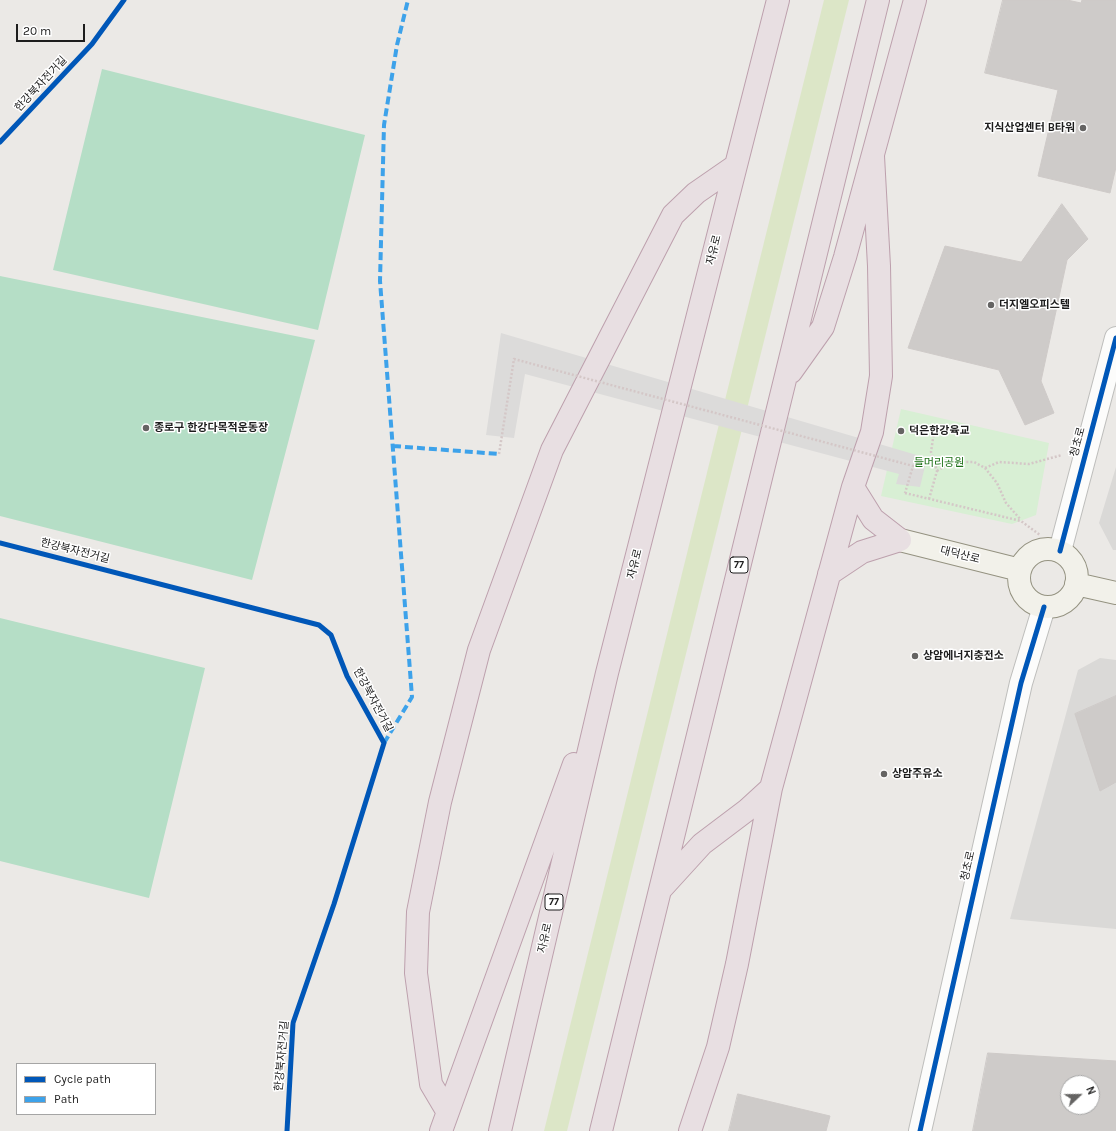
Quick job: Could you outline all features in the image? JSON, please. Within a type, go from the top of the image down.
[{"type":"highway","name":"자유로","points":[[500,1131],[607,673],[778,0]]},
{"type":"highway","name":"77","points":[[601,1131],[878,0]]},
{"type":"highway","points":[[784,381],[823,327],[846,257],[915,0]]},
{"type":"highway","points":[[690,1131],[718,1046],[737,964],[771,788],[853,487],[872,432],[881,376],[880,266],[873,156]]},
{"type":"highway","points":[[444,1121],[431,1084],[416,973],[418,912],[440,802],[479,650],[552,450],[673,215],[696,193],[736,166]]},
{"type":"highway","points":[[853,487],[873,519],[900,540]]},
{"type":"highway","points":[[829,574],[862,552],[900,540]]},
{"type":"highway","points":[[444,1121],[607,673]]},
{"type":"highway","points":[[660,890],[702,844],[747,810],[771,788]]},
{"type":"street","name":"청초로","points":[[1060,551],[1116,338]]},
{"type":"street","name":"대덕산로","points":[[900,540],[1020,570]]},
{"type":"street","points":[[1050,549],[1060,551],[1068,557],[1074,565],[1077,574],[1074,592],[1068,599],[1052,607],[1044,607],[1034,604],[1024,594],[1019,580],[1020,570],[1024,561],[1036,552],[1050,549]]},
{"type":"street","points":[[1076,584],[1116,593]]},
{"type":"street","name":"청초로","points":[[920,1131],[1011,728],[1022,683],[1044,607]]},
{"type":"path","points":[[499,454],[514,359],[913,466],[905,493],[1021,521]]},
{"type":"path","points":[[929,498],[937,471],[931,452],[934,432]]},
{"type":"path","points":[[985,468],[999,462],[1029,464],[1062,455]]},
{"type":"path","points":[[937,471],[951,462],[974,462],[985,468],[997,483],[1006,503],[1021,521],[1040,535]]},
{"type":"shaded area","points":[[1116,467],[1116,550],[1113,550],[1099,523]]},
{"type":"shaded area","points":[[1100,658],[1116,660],[1116,929],[1010,919],[1078,670]]},
{"type":"green space","points":[[824,0],[849,0],[567,1131],[544,1131]]},
{"type":"green space","points":[[102,69],[365,135],[318,330],[53,270]]},
{"type":"green space","name":"종로구 한강다목적운동장","points":[[0,276],[315,340],[252,580],[0,516]]},
{"type":"green space","name":"들머리공원","points":[[901,409],[1049,443],[1036,515],[1012,524],[881,496]]},
{"type":"green space","points":[[0,618],[205,668],[149,898],[0,861]]},
{"type":"pier","points":[[501,333],[927,458],[920,487],[896,484],[899,474],[525,374],[514,438],[486,435]]},
{"type":"building","name":"지식산업센터 B타워","points":[[1003,0],[1067,0],[1081,3],[1082,0],[1116,0],[1116,167],[1110,193],[1038,176],[1058,90],[985,73]]},
{"type":"building","name":"더지엘오피스텔","points":[[1062,204],[1088,239],[1067,260],[1041,381],[1054,413],[1025,425],[999,370],[908,348],[945,246],[1021,262]]},
{"type":"building","points":[[1116,696],[1116,782],[1100,791],[1075,714]]},
{"type":"building","points":[[988,1053],[1116,1061],[1116,1131],[973,1131]]},
{"type":"building","points":[[738,1094],[830,1116],[826,1131],[729,1131]]},
{"type":"marked path","points":[[384,743],[412,697],[380,281],[384,125],[397,45],[408,0]]},
{"type":"marked path","points":[[393,446],[499,454]]},
{"type":"cycle path","name":"한강북자전거길","points":[[0,142],[92,44],[124,0]]},
{"type":"cycle path","points":[[1060,551],[1116,338]]},
{"type":"cycle path","name":"한강북자전거길","points":[[0,543],[319,625],[331,635],[347,676],[384,743],[334,904],[293,1023],[287,1131]]},
{"type":"cycle path","points":[[920,1131],[1021,683],[1044,607]]},
{"type":"place","name":"지식산업센터 B타워","points":[[1083,128]]},
{"type":"place","name":"더지엘오피스텔","points":[[991,305]]},
{"type":"place","name":"종로구 한강다목적운동장","points":[[146,428]]},
{"type":"place","name":"덕은한강육교","points":[[901,431]]},
{"type":"place","name":"상암에너지충전소","points":[[915,656]]},
{"type":"place","name":"상암주유소","points":[[884,774]]}]
